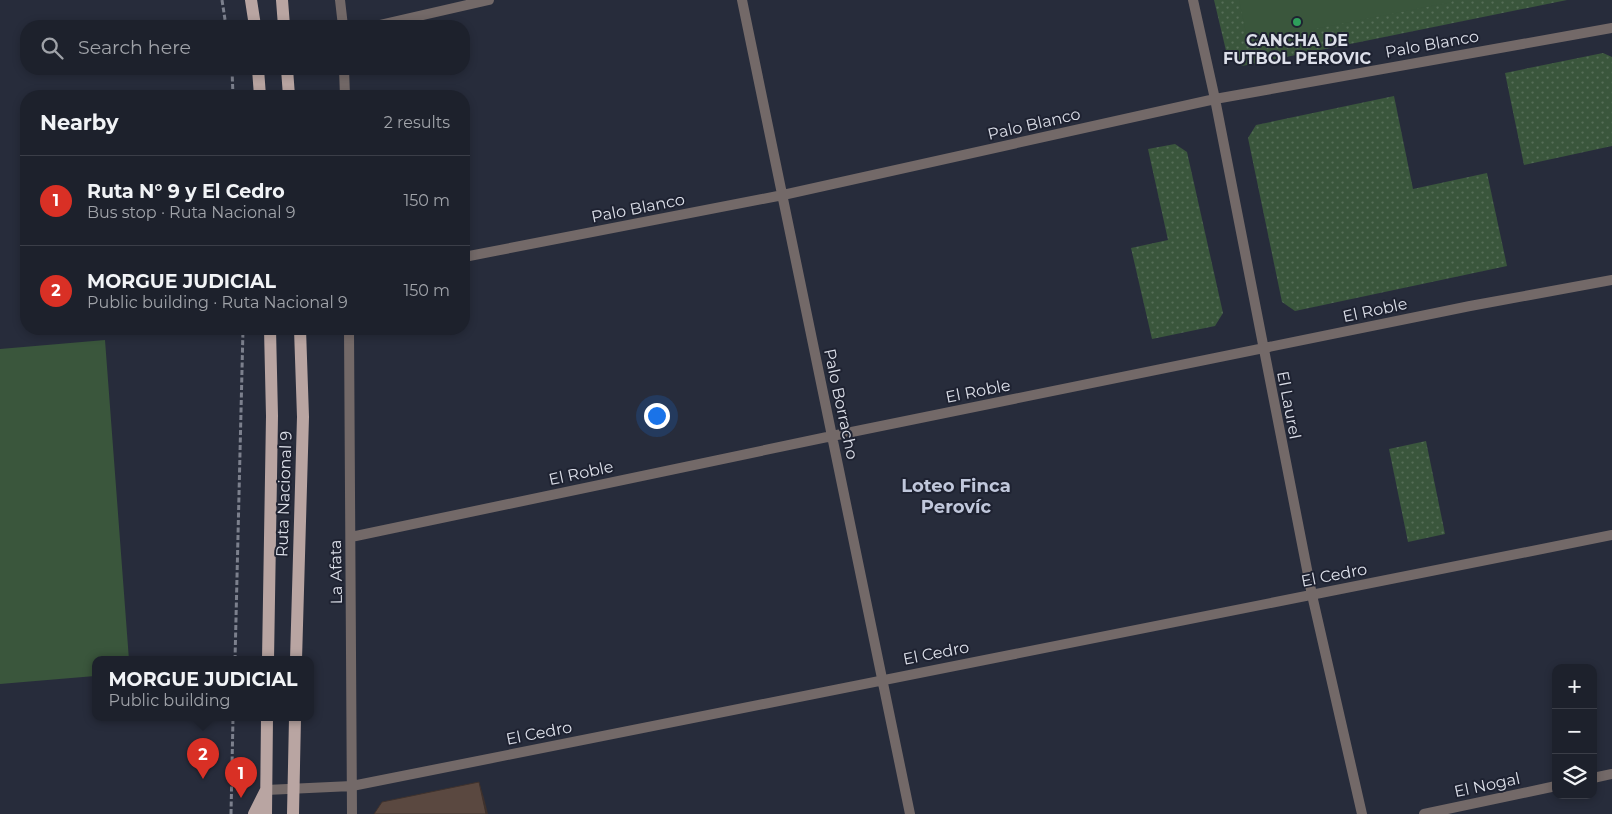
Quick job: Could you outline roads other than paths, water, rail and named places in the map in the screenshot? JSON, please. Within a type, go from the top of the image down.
[{"type":"main road","points":[[251,0],[254,20]]},
{"type":"main road","points":[[282,0],[284,20]]},
{"type":"main road","points":[[258,75],[260,90]]},
{"type":"main road","points":[[287,75],[289,90]]},
{"type":"main road","name":"Ruta Nacional 9","points":[[268,656],[272,416],[270,335]]},
{"type":"main road","name":"Ruta Nacional 9","points":[[296,656],[303,417],[300,335]]},
{"type":"main road","points":[[266,814],[267,721]]},
{"type":"main road","points":[[293,814],[294,721]]},
{"type":"main road","points":[[254,814],[266,790]]},
{"type":"street","points":[[340,0],[342,20]]},
{"type":"street","points":[[401,20],[489,0]]},
{"type":"street","name":"Palo Borracho","points":[[742,0],[910,814]]},
{"type":"street","name":"El Laurel","points":[[1193,0],[1215,99],[1262,348],[1312,595],[1362,814]]},
{"type":"street","name":"Palo Blanco","points":[[470,256],[782,195],[1215,99],[1612,28]]},
{"type":"street","points":[[344,75],[345,90]]},
{"type":"street","name":"El Roble","points":[[351,537],[1262,348],[1470,306],[1612,280]]},
{"type":"street","name":"La Afata","points":[[349,335],[352,814]]},
{"type":"street","name":"El Cedro","points":[[266,790],[352,786],[1612,535]]},
{"type":"street","points":[[1597,777],[1612,774]]},
{"type":"street","name":"El Nogal","points":[[1424,814],[1552,787]]},
{"type":"place","name":"CANCHA DE FUTBOL PEROVIC","points":[[1297,22]]},
{"type":"place","name":"MORGUE JUDICIAL","points":[[203,779]]},
{"type":"place","name":"Ruta N° 9 y El Cedro","points":[[241,798]]},
{"type":"district","name":"Loteo Finca Perovíc","points":[[956,496]]}]
